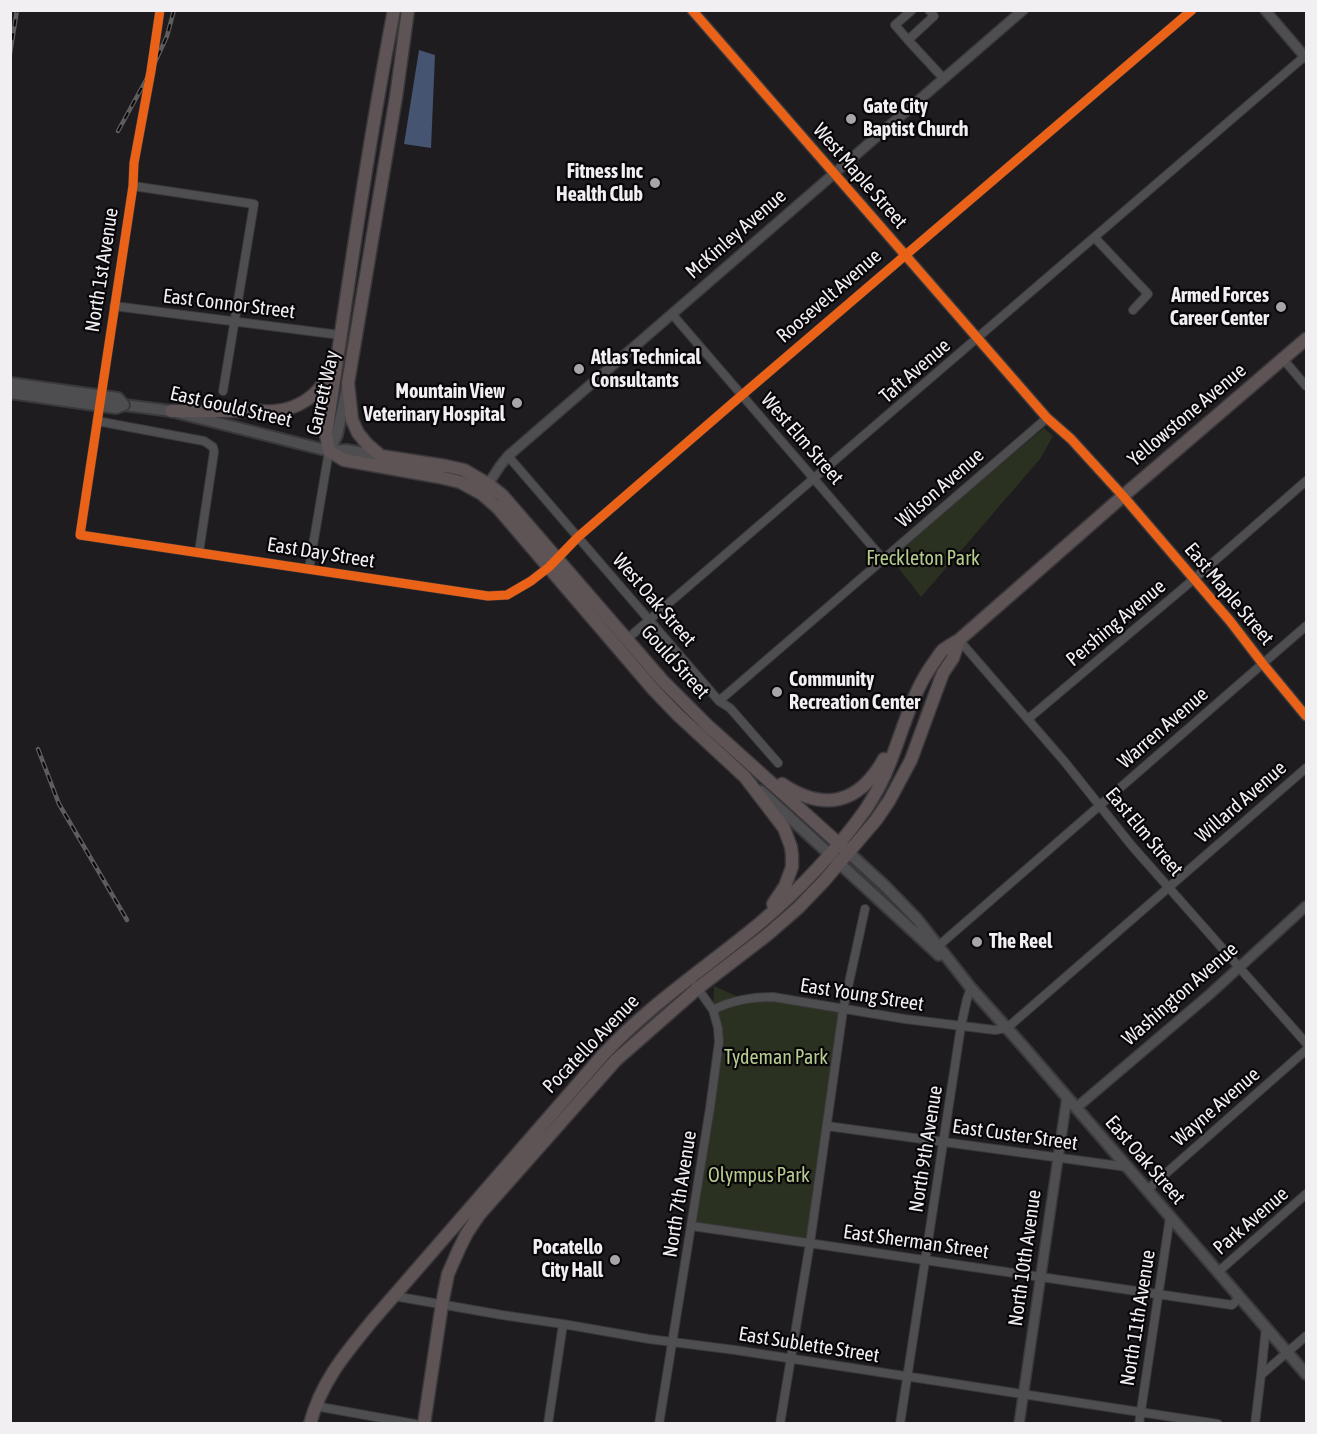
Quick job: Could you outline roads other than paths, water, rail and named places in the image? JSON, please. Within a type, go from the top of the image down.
[{"type":"main road","name":"Garrett Way","points":[[329,451],[326,435],[340,335],[378,91],[394,10]]},
{"type":"main road","name":"Garrett Way","points":[[329,451],[337,435],[348,383],[396,97],[408,10]]},
{"type":"main road","name":"Yellowstone Avenue","points":[[844,848],[879,789],[909,710],[925,675],[942,650],[959,640],[1306,339]]},
{"type":"main road","points":[[171,411],[271,412],[287,409],[298,405],[319,389],[338,358]]},
{"type":"main road","name":"East Gould Street","points":[[10,383],[118,398],[124,405]]},
{"type":"main road","points":[[348,383],[352,420],[358,433],[381,456]]},
{"type":"main road","name":"East Gould Street","points":[[10,393],[117,408],[124,405],[171,411],[329,451],[344,460],[440,477],[485,489]]},
{"type":"main road","name":"East Gould Street","points":[[329,451],[346,450],[464,470],[485,489]]},
{"type":"main road","name":"Gould Street","points":[[485,489],[498,508],[627,639],[689,709],[844,848]]},
{"type":"main road","name":"Gould Street","points":[[553,563],[671,708],[835,858]]},
{"type":"main road","name":"Yellowstone Avenue","points":[[844,848],[890,801],[902,780],[943,673],[953,658],[959,640]]},
{"type":"main road","points":[[737,753],[794,792],[816,800],[831,801],[856,792],[871,780],[901,733]]},
{"type":"main road","points":[[746,777],[784,828],[792,855],[786,886],[760,922]]},
{"type":"main road","name":"Pocatello Avenue","points":[[310,1424],[315,1406],[337,1364],[615,1041],[640,1017],[767,934],[798,908],[844,848]]},
{"type":"main road","name":"East Oak Street","points":[[844,848],[910,912],[936,948]]},
{"type":"main road","name":"Pocatello Avenue","points":[[424,1424],[448,1274],[467,1233],[479,1215],[616,1060],[760,922],[835,858]]},
{"type":"main road","name":"East Oak Street","points":[[835,858],[936,948],[956,969],[1306,1374]]},
{"type":"street","name":"North 1st Avenue","points":[[80,535],[133,186],[134,163],[160,10]]},
{"type":"street","name":"West Maple Street","points":[[692,10],[1047,418],[1071,439],[1123,496]]},
{"type":"street","points":[[912,10],[895,25],[944,79]]},
{"type":"street","points":[[908,40],[934,16],[929,10]]},
{"type":"street","name":"McKinley Avenue","points":[[485,489],[508,456],[1023,10]]},
{"type":"street","name":"Roosevelt Avenue","points":[[553,563],[578,537],[742,395],[1192,10]]},
{"type":"street","points":[[1265,10],[1306,57]]},
{"type":"street","name":"Taft Avenue","points":[[627,639],[1306,57]]},
{"type":"street","points":[[133,186],[254,204],[223,391]]},
{"type":"street","points":[[1095,238],[1148,294],[1133,310]]},
{"type":"street","name":"East Connor Street","points":[[114,306],[340,335]]},
{"type":"street","name":"West Elm Street","points":[[672,314],[883,559]]},
{"type":"street","points":[[1283,359],[1306,386]]},
{"type":"street","name":"Wilson Avenue","points":[[719,701],[1047,418]]},
{"type":"street","points":[[97,421],[204,441],[213,447],[199,552]]},
{"type":"street","points":[[309,569],[329,451]]},
{"type":"street","name":"West Oak Street","points":[[508,456],[719,701],[730,708],[778,763]]},
{"type":"street","name":"Pershing Avenue","points":[[1028,719],[1306,481]]},
{"type":"street","name":"East Maple Street","points":[[1123,496],[1230,621],[1306,716]]},
{"type":"street","name":"East Day Street","points":[[80,535],[488,596],[507,595],[531,581],[553,563]]},
{"type":"street","name":"Warren Avenue","points":[[936,948],[1306,626]]},
{"type":"street","name":"East Elm Street","points":[[959,640],[1064,761],[1132,846],[1306,1043]]},
{"type":"street","name":"Willard Avenue","points":[[1007,1028],[1306,768]]},
{"type":"street","name":"Washington Avenue","points":[[1076,1108],[1210,994],[1306,906]]},
{"type":"street","points":[[780,1424],[810,1243],[843,1010],[865,909]]},
{"type":"street","name":"North 7th Avenue","points":[[659,1424],[692,1226],[719,1042],[713,1010],[694,983]]},
{"type":"street","name":"North 9th Avenue","points":[[900,1424],[961,1026],[971,988]]},
{"type":"street","name":"East Young Street","points":[[713,1010],[743,999],[773,997],[843,1010],[961,1026],[995,1030],[1007,1028]]},
{"type":"street","name":"Wayne Avenue","points":[[1147,1190],[1306,1050]]},
{"type":"street","name":"North 10th Avenue","points":[[1019,1424],[1067,1097]]},
{"type":"street","name":"East Custer Street","points":[[827,1126],[1127,1167]]},
{"type":"street","name":"Park Avenue","points":[[1218,1272],[1306,1194]]},
{"type":"street","name":"North 11th Avenue","points":[[1138,1424],[1170,1216]]},
{"type":"street","name":"East Sherman Street","points":[[692,1226],[1232,1305],[1240,1297]]},
{"type":"street","name":"East Sublette Street","points":[[394,1296],[502,1316],[1218,1424]]},
{"type":"street","points":[[548,1424],[563,1324]]},
{"type":"street","points":[[1255,1424],[1266,1327]]},
{"type":"street","points":[[1261,1375],[1306,1336]]},
{"type":"street","points":[[315,1406],[415,1424]]},
{"type":"water","points":[[419,50],[435,55],[431,148],[404,144]]},
{"type":"railway","points":[[10,54],[17,10]]},
{"type":"railway","points":[[118,131],[151,71],[167,36],[174,10]]},
{"type":"railway","points":[[38,749],[59,804],[127,920]]},
{"type":"place","name":"Gate City Baptist Church","points":[[851,119]]},
{"type":"place","name":"Fitness Inc Health Club","points":[[655,183]]},
{"type":"place","name":"Armed Forces Career Center","points":[[1281,307]]},
{"type":"place","name":"Atlas Technical Consultants","points":[[579,369]]},
{"type":"place","name":"Mountain View Veterinary Hospital","points":[[517,403]]},
{"type":"place","name":"Community Recreation Center","points":[[777,692]]},
{"type":"place","name":"The Reel","points":[[977,942]]},
{"type":"place","name":"Pocatello City Hall","points":[[615,1260]]},
{"type":"park label","name":"Freckleton Park","points":[[923,559]]},
{"type":"park label","name":"Tydeman Park","points":[[776,1058]]},
{"type":"park label","name":"Olympus Park","points":[[759,1176]]}]
